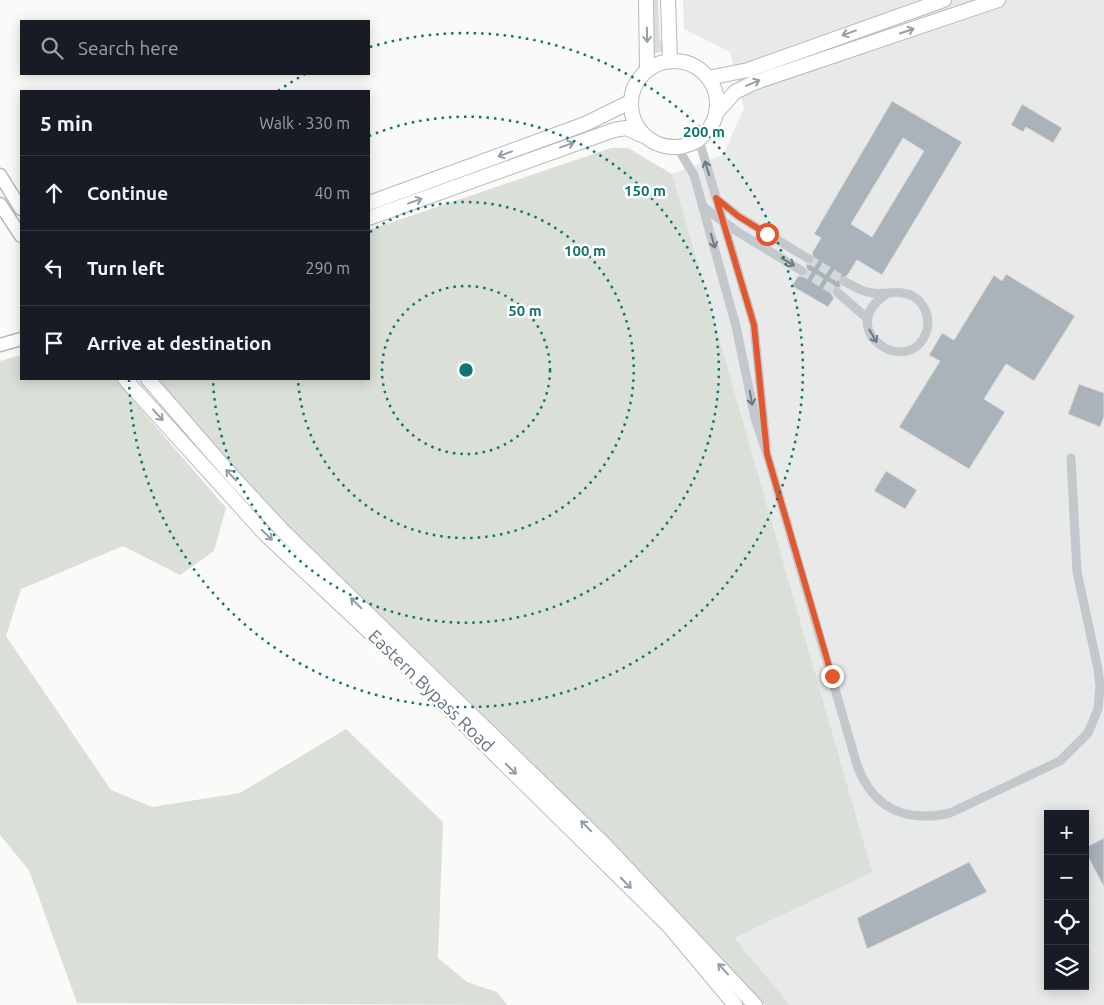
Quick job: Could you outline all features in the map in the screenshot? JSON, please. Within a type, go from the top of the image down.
[{"type":"main road","points":[[646,0],[647,70]]},
{"type":"main road","points":[[668,0],[670,61]]},
{"type":"main road","points":[[708,78],[748,70],[944,0]]},
{"type":"main road","points":[[370,218],[614,130],[626,128],[658,144],[677,147],[699,140],[710,128],[716,114],[731,96],[753,82],[998,0]]},
{"type":"main road","points":[[644,136],[634,120],[630,102],[635,84],[647,70],[670,61],[688,63],[703,72],[715,91],[716,114]]},
{"type":"main road","points":[[370,203],[585,124],[630,102]]},
{"type":"main road","name":"Eastern Bypass Road","points":[[127,380],[266,534],[393,654],[669,926],[735,1005]]},
{"type":"main road","name":"Eastern Bypass Road","points":[[149,380],[232,476],[283,531],[604,844],[756,1005]]},
{"type":"street","points":[[699,140],[754,325],[767,454]]},
{"type":"street","points":[[677,147],[694,175],[736,326],[759,435],[767,454],[863,782],[887,806],[901,814],[919,817],[950,813],[1060,761],[1081,742],[1093,722],[1098,709],[1100,686],[1077,572],[1071,458]]},
{"type":"street","points":[[0,175],[20,207]]},
{"type":"street","points":[[716,198],[738,216],[808,259]]},
{"type":"street","points":[[0,204],[20,234]]},
{"type":"street","points":[[703,207],[724,223],[802,271]]},
{"type":"street","points":[[837,292],[868,319],[873,339],[889,351],[910,350],[924,337],[928,319],[920,302],[904,293],[885,295],[864,291],[844,281]]},
{"type":"street","points":[[868,319],[877,301],[885,295]]},
{"type":"street","points":[[10,342],[20,331]]},
{"type":"shaded area","points":[[653,0],[658,0],[660,39],[664,51],[653,54]]},
{"type":"shaded area","points":[[683,0],[1104,0],[1104,1005],[790,1005],[733,938],[672,174],[723,155],[744,108],[730,52],[684,29]]},
{"type":"shaded area","points":[[611,148],[628,148],[672,174],[872,872],[734,938],[790,1005],[765,1005],[487,725],[330,578],[156,380],[370,380],[370,230]]},
{"type":"shaded area","points":[[20,355],[20,380],[116,380],[226,508],[214,551],[180,575],[123,546],[21,589],[6,636],[111,790],[152,807],[240,793],[346,729],[443,822],[438,958],[467,982],[497,992],[507,1005],[77,1003],[29,870],[0,835],[0,361]]},
{"type":"building","points":[[892,101],[962,142],[882,275],[857,260],[847,276],[839,278],[841,287],[832,288],[831,294],[834,298],[828,307],[792,286],[798,276],[805,277],[808,274],[806,264],[812,265],[815,262],[812,253],[821,238],[814,234]],"holes":[[[903,138],[924,151],[872,237],[851,224]]]},
{"type":"building","points":[[1022,104],[1062,128],[1053,143],[1026,127],[1023,132],[1011,125]]},
{"type":"building","points":[[1006,274],[1075,316],[1034,381],[1006,364],[984,399],[1005,412],[969,469],[899,427],[940,361],[929,355],[942,333],[954,340],[994,275],[1002,281]]},
{"type":"building","points":[[1079,384],[1104,393],[1104,417],[1100,427],[1068,414]]},
{"type":"building","points":[[886,471],[917,490],[905,509],[874,491]]},
{"type":"building","points":[[1104,838],[1104,887],[1089,859],[1089,846]]},
{"type":"building","points":[[969,862],[987,892],[867,949],[857,918]]},
{"type":"tunnel","points":[[809,259],[844,281]]},
{"type":"tunnel","points":[[802,271],[837,292]]},
{"type":"route","points":[[767,234],[726,208],[716,198],[754,325],[758,347],[767,454],[832,676]]}]
